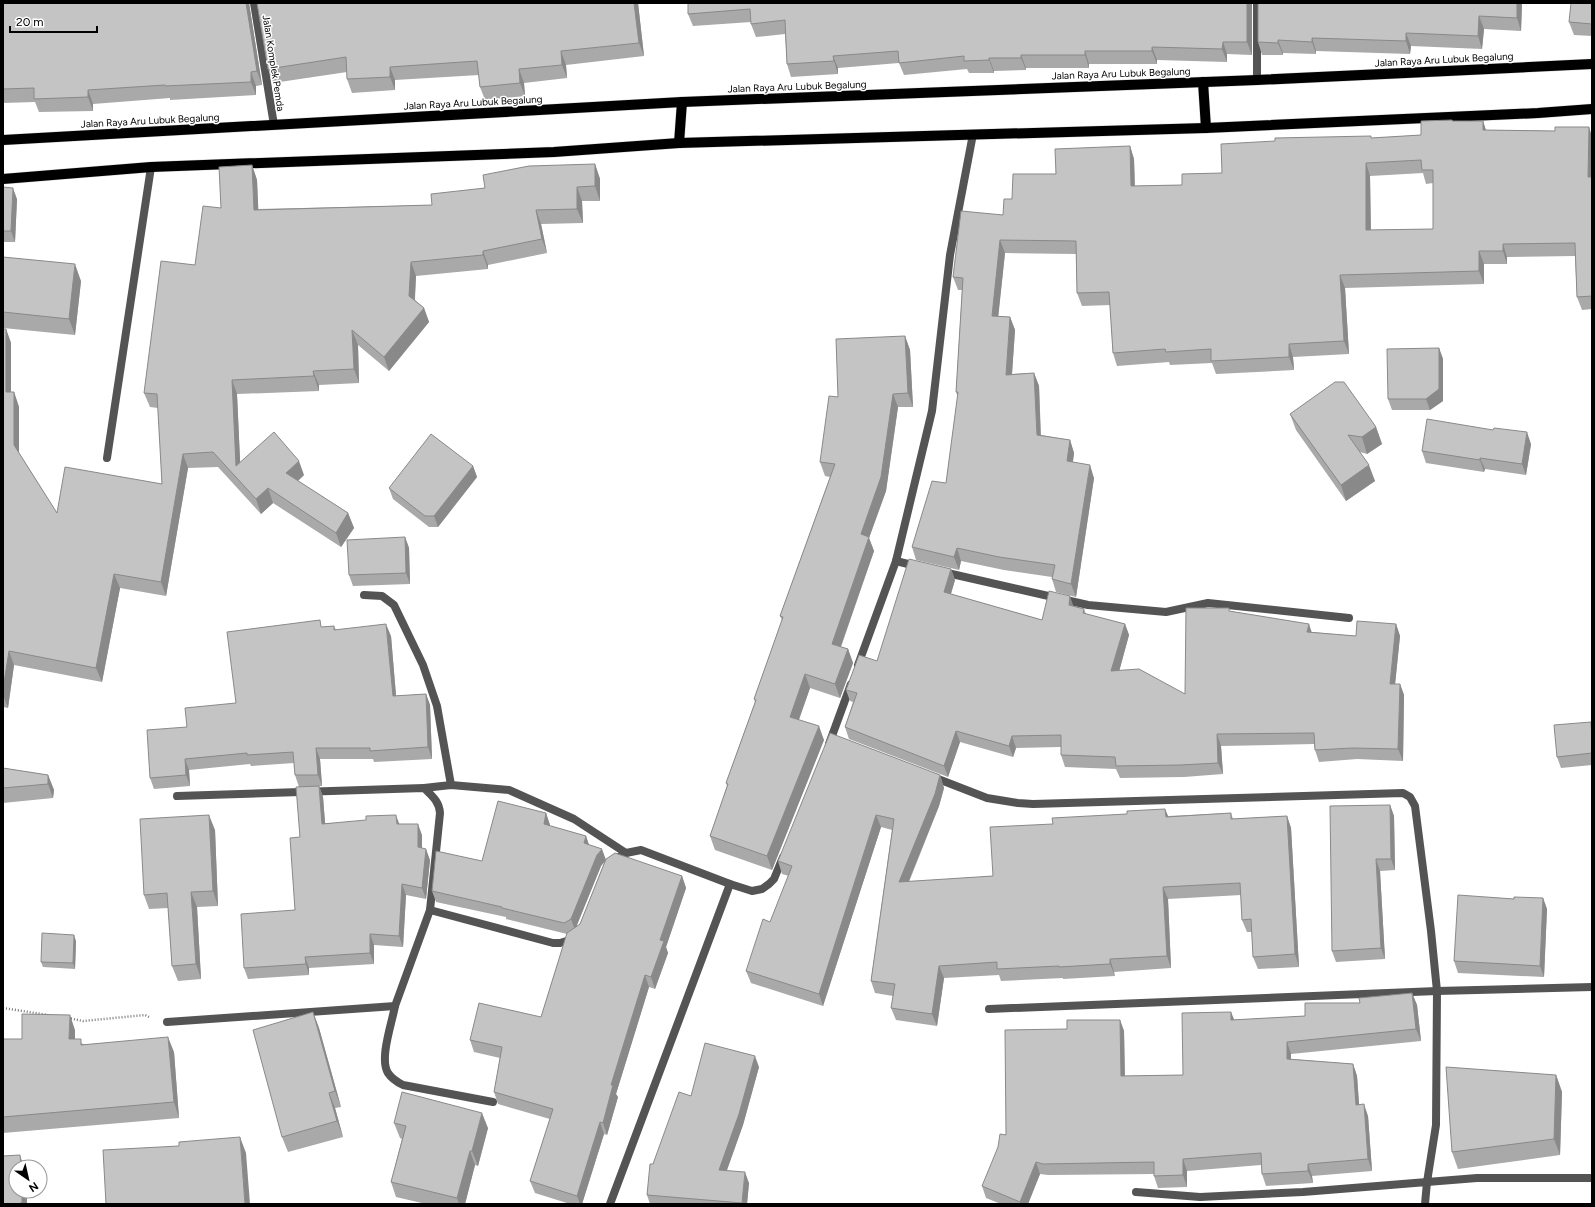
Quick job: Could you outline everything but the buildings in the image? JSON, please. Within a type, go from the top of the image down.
[{"type":"main road","name":"Jalan Raya Aru Lubuk Begalung","points":[[3,140],[682,102],[1257,80],[1592,64]]},
{"type":"main road","points":[[1203,82],[1206,128]]},
{"type":"main road","points":[[679,143],[682,102]]},
{"type":"main road","points":[[3,179],[151,167],[554,152],[679,143],[1206,128],[1538,113],[1592,109]]},
{"type":"street","name":"Jalan Komplek Pemda","points":[[254,3],[274,126]]},
{"type":"street","points":[[1257,3],[1257,80]]},
{"type":"street","points":[[826,752],[835,739],[854,675],[896,561],[932,412],[950,255],[972,134]]},
{"type":"street","points":[[108,458],[151,167]]},
{"type":"street","points":[[896,561],[1088,605],[1166,612],[1208,603],[1349,618]]},
{"type":"street","points":[[364,595],[382,596],[394,605],[420,658],[437,706],[451,785]]},
{"type":"street","points":[[928,775],[987,798],[1018,804],[1403,793],[1410,797],[1415,806],[1431,931],[1437,992],[1436,1125],[1425,1204]]},
{"type":"street","points":[[177,796],[424,788],[451,785],[509,790],[574,819],[626,853]]},
{"type":"street","points":[[424,788],[436,800],[440,813],[430,910],[395,1006],[386,1050],[385,1064],[388,1073],[392,1078],[403,1085],[493,1102]]},
{"type":"street","points":[[606,868],[614,860],[626,853],[641,850],[752,891],[762,889],[774,879],[785,850]]},
{"type":"street","points":[[610,1204],[730,884]]},
{"type":"street","points":[[430,910],[553,943],[571,940],[579,934]]},
{"type":"street","points":[[989,1009],[1592,987]]},
{"type":"street","points":[[167,1022],[395,1006]]},
{"type":"street","points":[[1136,1192],[1200,1197],[1303,1192],[1477,1178],[1592,1178]]},
{"type":"path","points":[[3,1008],[54,1016]]},
{"type":"path","points":[[61,1017],[83,1021],[145,1015],[167,1022]]}]
